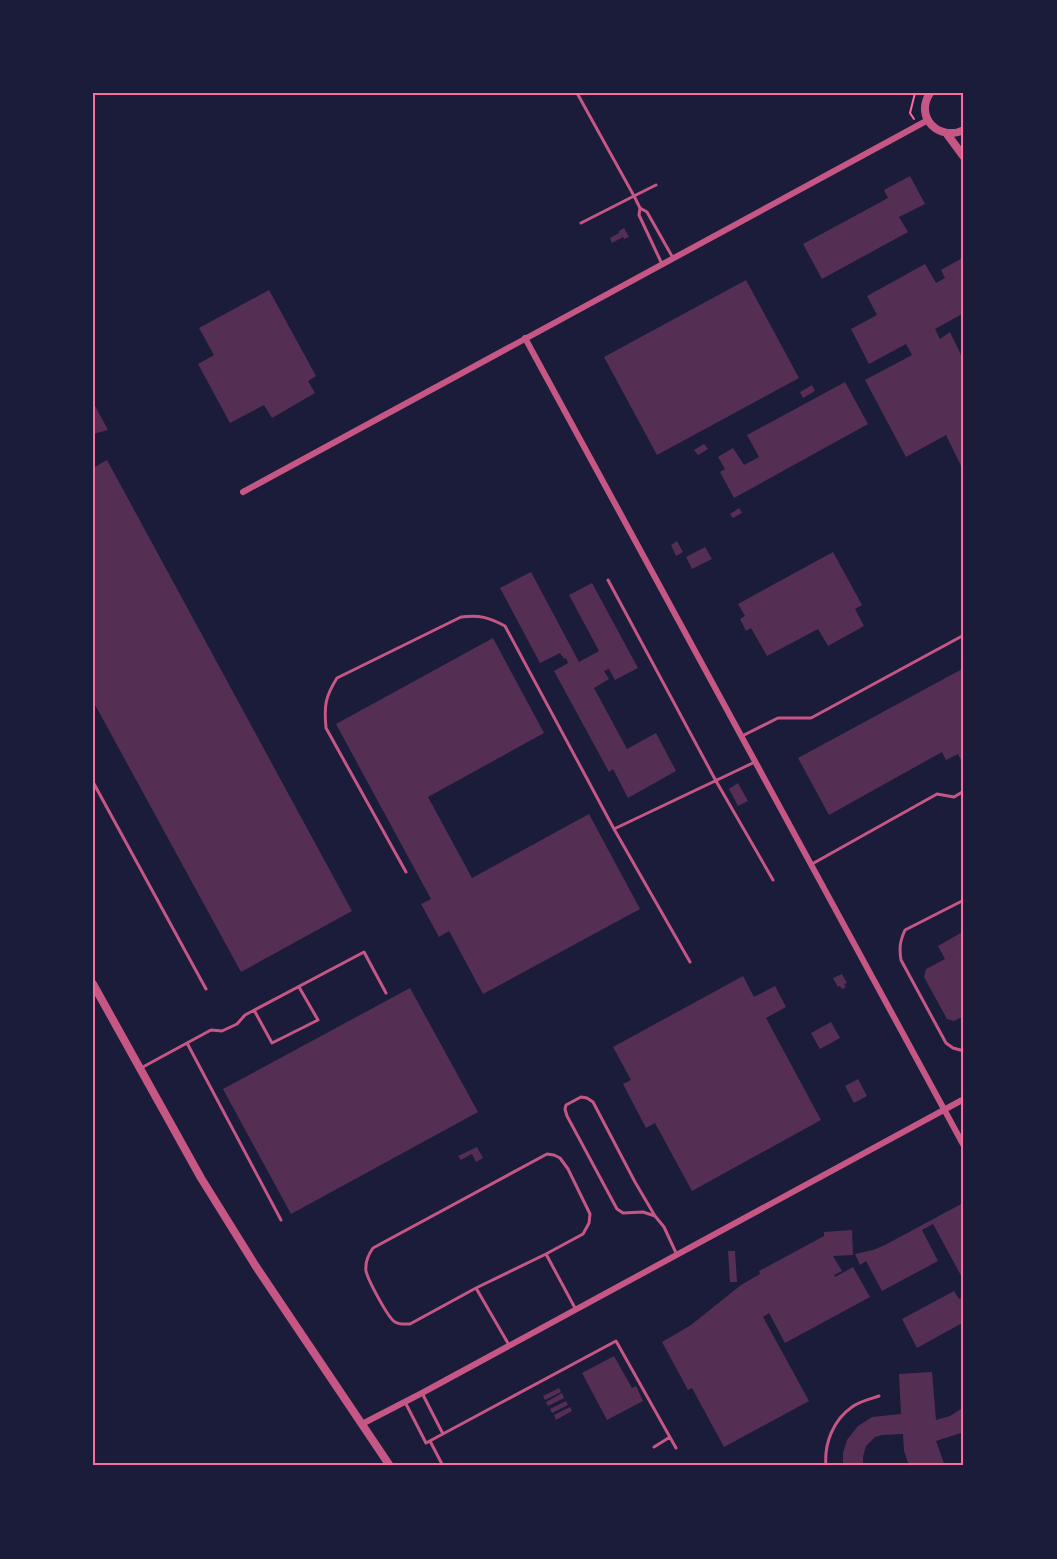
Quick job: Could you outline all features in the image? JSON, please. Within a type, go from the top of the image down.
[{"type":"street","points":[[928,94],[925,113],[933,127],[947,134],[964,130]]},
{"type":"street","points":[[243,492],[928,120]]},
{"type":"street","points":[[947,134],[964,157]]},
{"type":"street","points":[[525,338],[964,1146]]},
{"type":"street","points":[[93,984],[201,1178],[255,1265],[390,1466]]},
{"type":"street","points":[[362,1424],[964,1099]]},
{"type":"lane","points":[[577,93],[634,195],[640,208],[639,215],[662,264]]},
{"type":"lane","points":[[581,223],[656,184]]},
{"type":"lane","points":[[640,208],[647,212],[674,258]]},
{"type":"lane","points":[[608,580],[716,781],[773,880]]},
{"type":"lane","points":[[406,872],[326,728],[325,711],[328,692],[337,678],[461,617],[476,615],[490,618],[505,626],[614,828],[690,962]]},
{"type":"lane","points":[[741,737],[778,718],[811,718],[964,635]]},
{"type":"lane","points":[[614,828],[755,762]]},
{"type":"lane","points":[[93,782],[206,989]]},
{"type":"lane","points":[[811,865],[937,794],[954,797],[964,791]]},
{"type":"lane","points":[[964,900],[905,930],[899,947],[901,960],[946,1043],[964,1051]]},
{"type":"lane","points":[[140,1069],[211,1030],[222,1030],[237,1024],[245,1015],[364,952],[386,993]]},
{"type":"lane","points":[[254,1010],[272,1043],[318,1020],[299,987]]},
{"type":"lane","points":[[187,1043],[281,1220]]},
{"type":"lane","points":[[655,1216],[644,1212],[623,1213],[618,1209],[567,1116],[566,1105],[581,1097],[593,1102],[635,1182],[664,1227],[677,1255]]},
{"type":"lane","points":[[547,1154],[560,1158],[568,1169],[590,1214],[589,1223],[582,1234],[476,1288],[410,1324],[395,1322],[388,1316],[367,1273],[367,1256],[373,1248],[547,1154]]},
{"type":"lane","points":[[546,1254],[575,1310]]},
{"type":"lane","points":[[476,1288],[509,1346]]},
{"type":"lane","points":[[405,1402],[426,1443],[616,1341],[676,1448]]},
{"type":"lane","points":[[423,1393],[443,1434]]},
{"type":"lane","points":[[826,1466],[826,1447],[832,1429],[841,1416],[854,1405],[879,1396]]},
{"type":"lane","points":[[654,1447],[670,1437]]},
{"type":"lane","points":[[430,1441],[443,1466]]},
{"type":"building","points":[[910,176],[925,204],[899,217],[908,232],[822,279],[803,244],[888,198],[884,190]]},
{"type":"building","points":[[624,228],[629,237],[624,239],[623,237],[612,243],[610,238]]},
{"type":"building","points":[[964,257],[964,313],[935,329],[940,339],[950,332],[964,361],[964,472],[946,435],[906,457],[865,380],[912,355],[906,344],[869,364],[851,329],[877,315],[867,296],[925,264],[936,283],[945,278],[941,270]]},
{"type":"building","points":[[746,280],[799,378],[657,455],[604,357]]},
{"type":"building","points":[[269,290],[316,376],[308,381],[315,393],[272,418],[264,405],[230,423],[198,364],[214,355],[199,328]]},
{"type":"building","points":[[845,382],[868,424],[734,498],[720,472],[725,469],[718,457],[733,448],[744,465],[759,457],[747,435]]},
{"type":"building","points":[[812,385],[815,391],[803,398],[800,392]]},
{"type":"building","points":[[93,402],[108,430],[93,434]]},
{"type":"building","points":[[704,444],[708,449],[698,455],[694,450]]},
{"type":"building","points":[[107,460],[352,911],[241,972],[93,701],[93,468]]},
{"type":"building","points":[[739,508],[742,513],[733,518],[730,514]]},
{"type":"building","points":[[677,541],[683,552],[676,556],[671,545]]},
{"type":"building","points":[[705,547],[712,559],[692,569],[686,557]]},
{"type":"building","points":[[833,552],[862,605],[855,609],[864,626],[828,646],[818,629],[767,656],[751,628],[746,631],[740,619],[745,616],[738,604]]},
{"type":"building","points":[[531,572],[579,662],[599,651],[569,595],[592,583],[638,668],[615,680],[609,669],[604,671],[609,679],[594,688],[627,749],[656,733],[676,771],[628,798],[613,769],[609,772],[554,671],[568,663],[566,658],[564,659],[560,653],[540,663],[500,588]]},
{"type":"building","points":[[493,638],[544,733],[428,797],[472,878],[589,814],[640,909],[483,994],[449,931],[439,937],[421,904],[431,899],[336,724]]},
{"type":"building","points":[[964,668],[964,760],[961,760],[958,754],[946,760],[942,752],[829,815],[798,758]]},
{"type":"building","points":[[738,783],[748,801],[738,806],[729,789]]},
{"type":"building","points":[[964,931],[964,1016],[954,1021],[947,1019],[924,977],[926,969],[945,959],[938,946]]},
{"type":"building","points":[[842,974],[847,983],[842,989],[838,987],[833,978]]},
{"type":"building","points":[[743,976],[754,997],[775,986],[786,1007],[766,1018],[821,1120],[692,1191],[655,1123],[646,1128],[623,1084],[631,1080],[613,1047]]},
{"type":"building","points":[[410,988],[478,1112],[291,1214],[223,1089]]},
{"type":"building","points":[[831,1022],[840,1038],[820,1049],[811,1033]]},
{"type":"building","points":[[858,1079],[867,1096],[854,1103],[845,1086]]},
{"type":"building","points":[[477,1147],[483,1158],[476,1162],[472,1154],[461,1160],[458,1156]]},
{"type":"building","points":[[963,1203],[964,1281],[933,1224],[922,1230],[938,1261],[882,1291],[866,1261],[860,1265],[855,1254],[885,1245]]},
{"type":"building","points":[[852,1230],[853,1255],[833,1256],[842,1271],[834,1275],[835,1277],[853,1267],[870,1297],[785,1343],[769,1313],[763,1317],[809,1401],[724,1447],[692,1388],[688,1390],[662,1342],[691,1325],[741,1285],[760,1274],[759,1271],[824,1236],[824,1232]]},
{"type":"building","points":[[728,1251],[735,1251],[737,1282],[730,1282]]},
{"type":"building","points":[[954,1291],[959,1299],[964,1296],[964,1301],[961,1302],[964,1308],[964,1322],[917,1348],[902,1319]]},
{"type":"building","points":[[614,1356],[632,1388],[636,1386],[643,1401],[607,1420],[582,1373]]},
{"type":"building","points":[[932,1372],[936,1420],[950,1416],[964,1407],[964,1432],[936,1441],[945,1466],[909,1466],[904,1451],[903,1434],[875,1437],[866,1446],[863,1464],[843,1466],[843,1453],[847,1440],[858,1426],[872,1417],[901,1414],[899,1374]]},
{"type":"building","points":[[559,1388],[561,1392],[545,1400],[543,1396]]},
{"type":"building","points":[[562,1393],[564,1398],[548,1406],[546,1402]]},
{"type":"building","points":[[566,1401],[568,1405],[552,1413],[550,1409]]},
{"type":"building","points":[[570,1407],[572,1411],[556,1420],[554,1415]]}]
